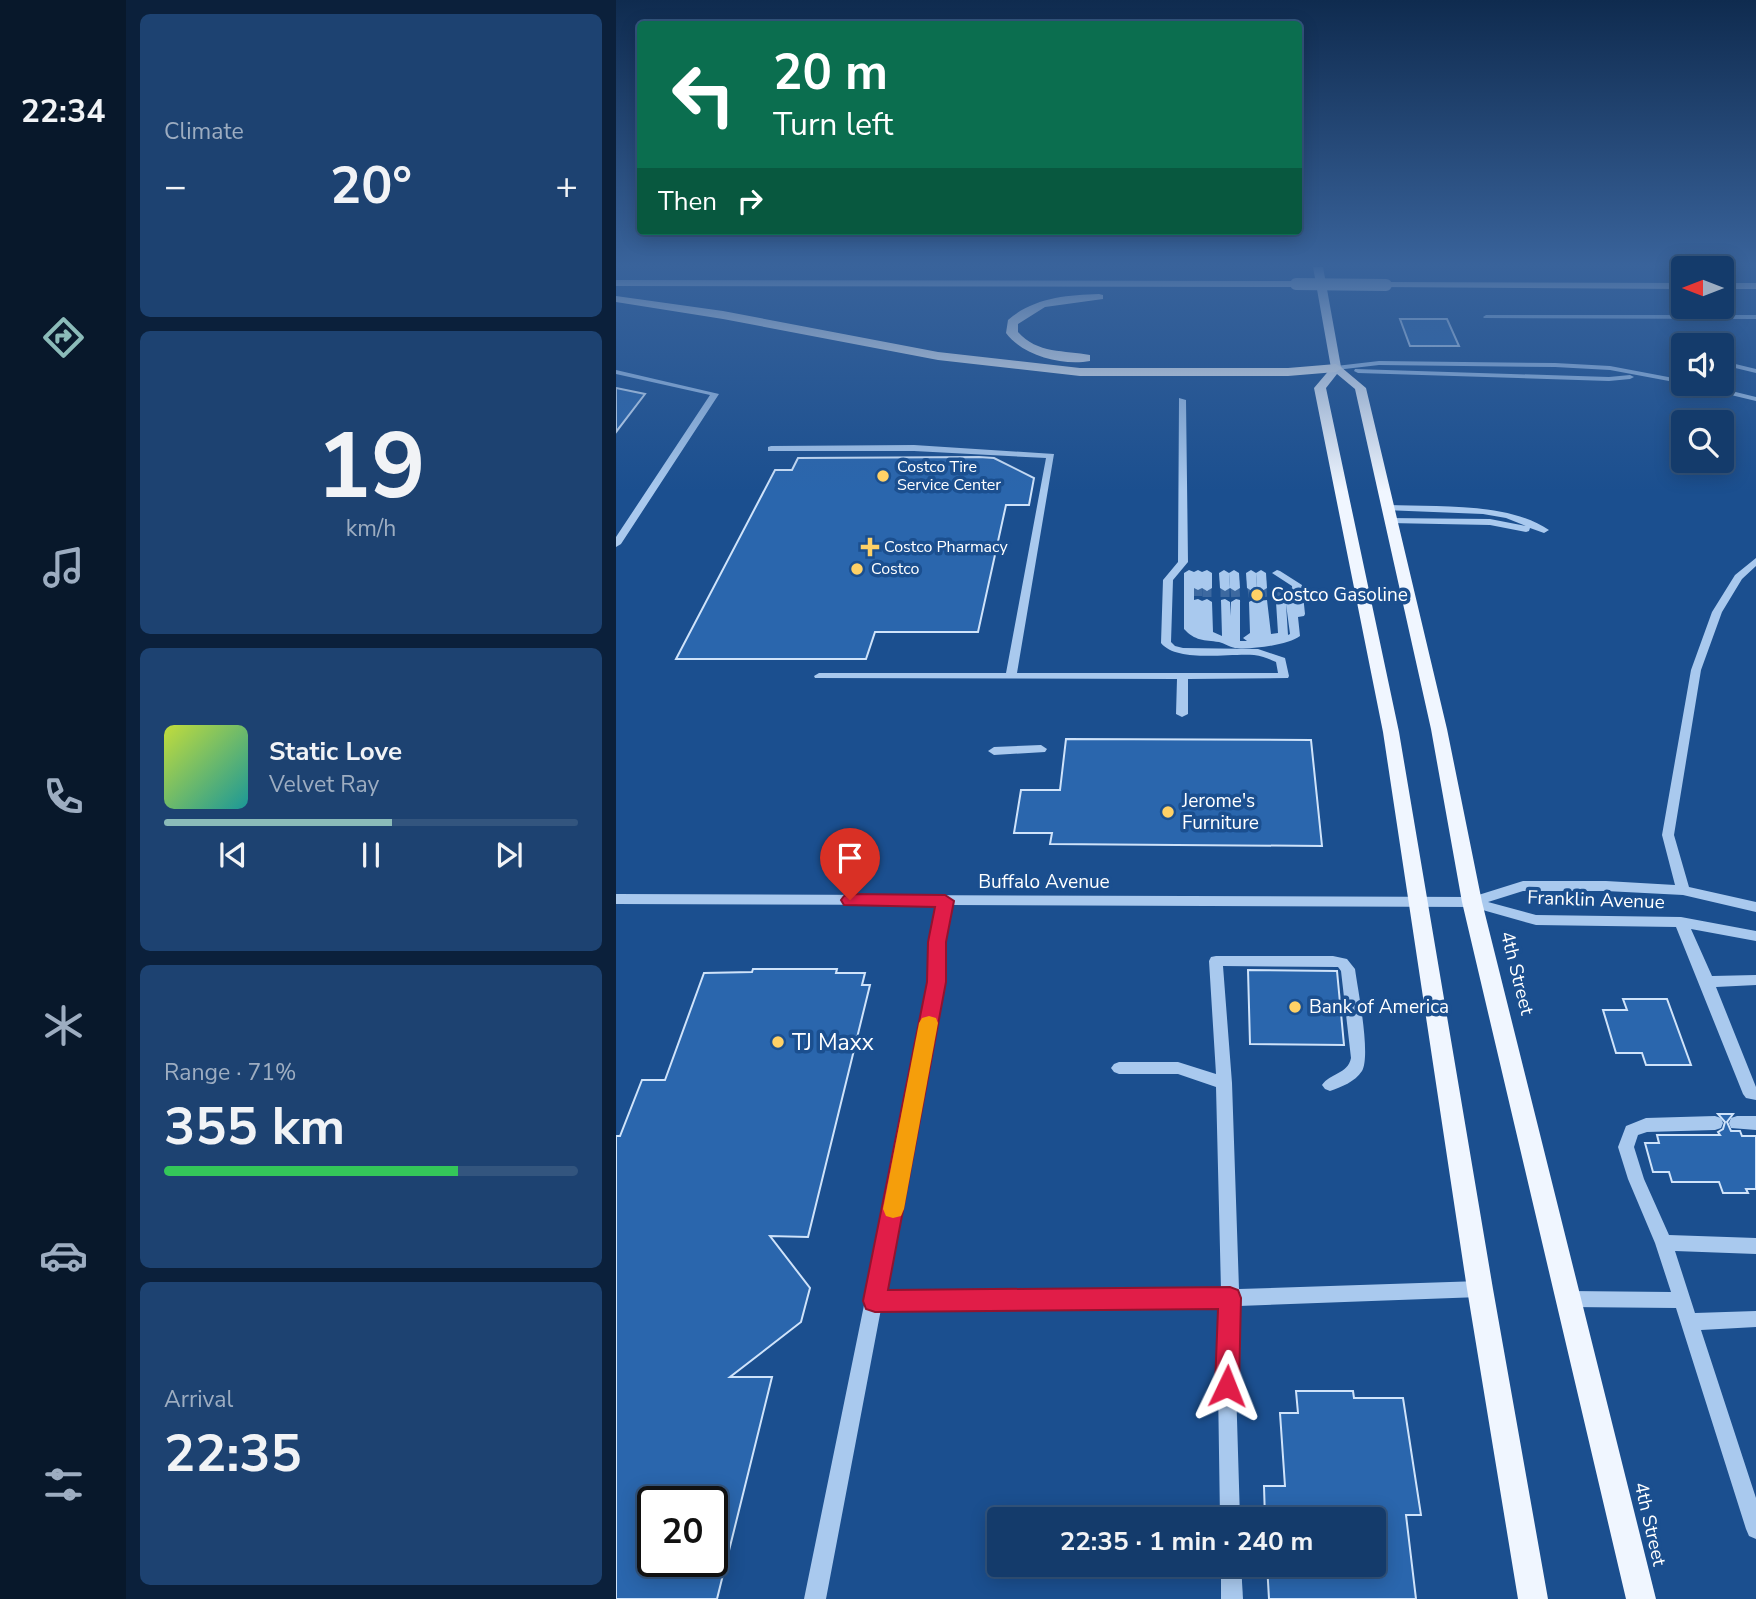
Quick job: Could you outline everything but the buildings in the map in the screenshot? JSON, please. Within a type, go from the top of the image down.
[{"type":"highway","points":[[863,342],[938,356],[1080,372],[1288,372],[1336,368]]},
{"type":"highway","points":[[1019,342],[1023,346],[1066,356],[1129,361],[1269,362],[1336,368]]},
{"type":"main road","points":[[1331,342],[1336,368],[1320,388],[1381,677],[1420,902],[1480,1289],[1534,1599]]},
{"type":"main road","name":"4th Street","points":[[1336,368],[1360,388],[1439,729],[1472,902],[1641,1599]]},
{"type":"street","points":[[1734,365],[1756,371]]},
{"type":"street","points":[[1336,368],[1381,373],[1504,374],[1609,379],[1641,376],[1671,381]]},
{"type":"street","points":[[1734,395],[1756,400]]},
{"type":"street","points":[[1182,400],[1183,562],[1168,580],[1166,643],[1171,648],[1183,651],[1235,648],[1283,641],[1295,636],[1301,630],[1297,585],[1277,573],[1284,588]]},
{"type":"street","points":[[1483,511],[1508,516],[1544,530],[1490,522],[1388,514],[1483,511]]},
{"type":"street","points":[[1683,890],[1668,835],[1696,670],[1717,612],[1738,577],[1756,561]]},
{"type":"street","points":[[819,676],[1284,676],[1281,660],[1198,636],[1189,629],[1198,573],[1203,588]]},
{"type":"street","points":[[1229,573],[1230,588]]},
{"type":"street","points":[[1256,573],[1257,588]]},
{"type":"street","points":[[1198,636],[1203,602],[1208,634],[1235,648],[1283,635],[1286,602],[1295,636]]},
{"type":"street","points":[[1182,714],[1183,676]]},
{"type":"street","points":[[994,751],[1041,749]]},
{"type":"street","name":"Franklin Avenue","points":[[1472,902],[1523,886],[1606,886],[1683,890],[1756,907]]},
{"type":"street","name":"Buffalo Avenue","points":[[616,900],[1472,902]]},
{"type":"street","points":[[816,1599],[937,982],[937,942],[945,901]]},
{"type":"street","name":"Franklin Avenue","points":[[1472,902],[1536,920],[1681,922],[1756,936]]},
{"type":"street","points":[[1681,922],[1751,1094],[1756,1094]]},
{"type":"street","points":[[1230,1507],[1227,1386],[1230,1298],[1224,1083],[1216,961],[1342,962],[1348,970],[1359,1058],[1358,1066],[1351,1075],[1330,1085]]},
{"type":"street","points":[[1707,982],[1756,980]]},
{"type":"street","points":[[1119,1068],[1178,1068],[1224,1083]]},
{"type":"street","points":[[1715,1123],[1646,1125],[1632,1131],[1626,1147],[1636,1179],[1664,1243],[1689,1322],[1749,1486],[1756,1529]]},
{"type":"street","points":[[1737,1123],[1756,1124]]},
{"type":"street","points":[[1664,1243],[1756,1245]]},
{"type":"street","points":[[1569,1299],[1682,1300]]},
{"type":"street","points":[[1689,1322],[1756,1319]]},
{"type":"street","points":[[1231,1577],[1232,1599]]},
{"type":"lane","points":[[616,372],[715,394],[616,544]]},
{"type":"lane","points":[[771,450],[914,448],[1051,456],[1011,675]]},
{"type":"lane","points":[[1230,602],[1226,634],[1235,648],[1266,634],[1258,602]]},
{"type":"lane","points":[[875,1301],[1230,1298],[1480,1289]]},
{"type":"tunnel","points":[[1198,587],[1198,602]]},
{"type":"tunnel","points":[[1207,588],[1207,602]]},
{"type":"tunnel","points":[[1225,588],[1225,602]]},
{"type":"tunnel","points":[[1235,588],[1236,602]]},
{"type":"tunnel","points":[[1252,588],[1254,602]]},
{"type":"tunnel","points":[[1262,588],[1263,602]]},
{"type":"tunnel","points":[[1279,588],[1281,602]]},
{"type":"tunnel","points":[[1289,588],[1291,602]]},
{"type":"slow traffic","points":[[893,1209],[929,1023]]},
{"type":"place","name":"Costco Tire Service Center","points":[[883,476]]},
{"type":"place","name":"Costco Pharmacy","points":[[870,547]]},
{"type":"place","name":"Costco","points":[[857,569]]},
{"type":"place","name":"Costco Gasoline","points":[[1257,595]]},
{"type":"place","name":"Jerome's Furniture","points":[[1168,812]]},
{"type":"place","name":"Bank of America","points":[[1295,1007]]},
{"type":"place","name":"TJ Maxx","points":[[778,1042]]},
{"type":"route","points":[[850,900],[945,901],[937,942],[937,982],[875,1301],[1230,1298],[1227,1386]]}]
